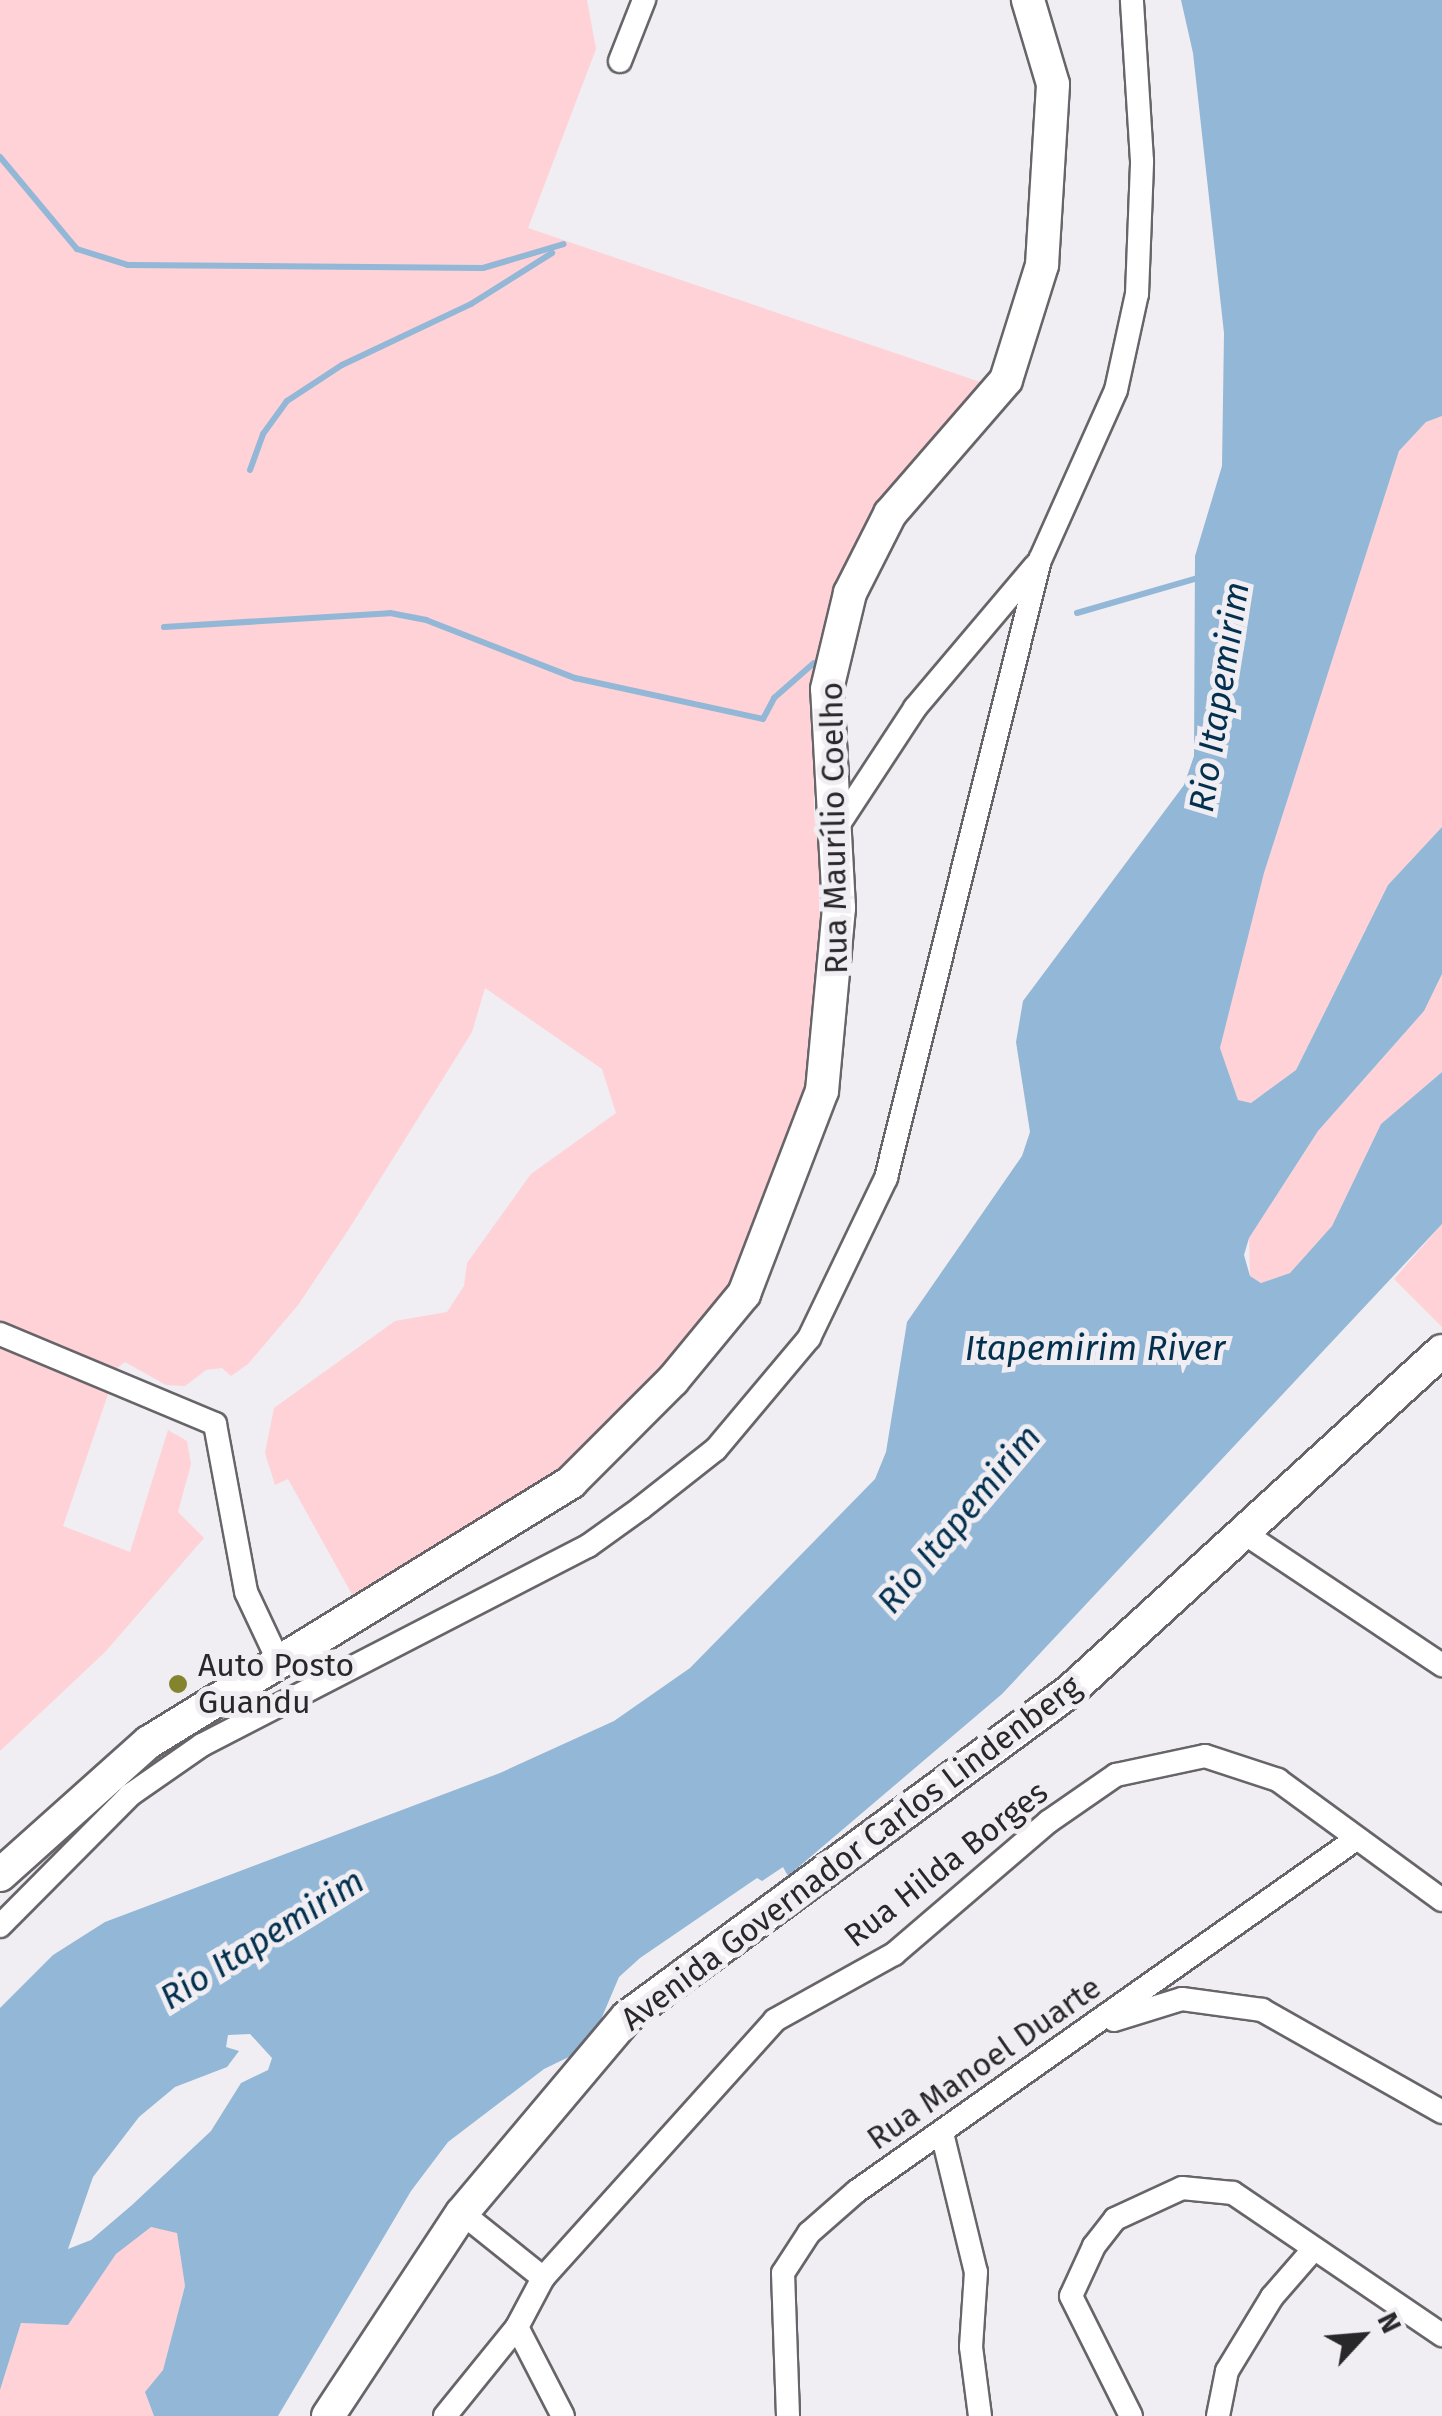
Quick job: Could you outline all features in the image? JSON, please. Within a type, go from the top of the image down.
[{"type":"main road","name":"Rua Maurílio Coelho","points":[[0,1875],[150,1742],[277,1658],[512,1524],[571,1482],[673,1380],[744,1294],[822,1091],[836,986],[828,688],[850,593],[890,514],[1006,380],[1042,266],[1052,84],[1028,0]]},
{"type":"main road","name":"Avenida Governador Carlos Lindenberg","points":[[328,2416],[462,2213],[627,2017],[1070,1691],[1442,1351]]},
{"type":"street","points":[[620,60],[644,0]]},
{"type":"street","points":[[0,1926],[130,1795],[202,1746],[588,1546],[641,1508],[716,1450],[809,1338],[886,1178],[1040,560],[1116,390],[1136,294],[1142,160],[1132,0]]},
{"type":"street","points":[[834,830],[915,708],[1040,560]]},
{"type":"street","points":[[0,1334],[214,1424],[246,1592],[277,1658]]},
{"type":"street","points":[[1241,1531],[1442,1666]]},
{"type":"street","name":"Rua Hilda Borges","points":[[446,2416],[518,2327],[543,2278],[776,2020],[894,1954],[1048,1822],[1116,1775],[1206,1756],[1278,1780],[1442,1900]]},
{"type":"street","name":"Rua Manoel Duarte","points":[[788,2416],[783,2273],[810,2234],[857,2191],[1356,1840]]},
{"type":"street","points":[[1096,2026],[1182,1999],[1262,2010],[1442,2112]]},
{"type":"street","points":[[942,2132],[976,2272],[971,2347],[980,2416]]},
{"type":"street","points":[[1131,2416],[1071,2296],[1115,2219],[1182,2188],[1233,2193],[1312,2251],[1442,2334]]},
{"type":"street","points":[[462,2213],[543,2278]]},
{"type":"street","points":[[1218,2416],[1227,2371],[1272,2297],[1312,2251]]},
{"type":"street","points":[[518,2327],[563,2416]]},
{"type":"shaded area","points":[[0,0],[587,0],[596,49],[528,228],[989,385],[859,539],[825,636],[813,696],[814,812],[828,912],[811,1077],[726,1299],[612,1424],[536,1491],[354,1598],[288,1479],[275,1485],[265,1453],[274,1408],[395,1321],[447,1312],[464,1286],[467,1263],[531,1174],[616,1113],[602,1069],[485,988],[472,1032],[347,1232],[298,1305],[248,1364],[231,1376],[222,1368],[206,1370],[185,1386],[166,1385],[125,1362],[117,1368],[63,1526],[130,1552],[168,1430],[187,1441],[191,1464],[178,1512],[204,1538],[105,1652],[0,1751]]},
{"type":"shaded area","points":[[1442,416],[1442,827],[1388,885],[1296,1070],[1251,1103],[1238,1100],[1220,1048],[1264,873],[1399,451],[1426,422]]},
{"type":"shaded area","points":[[1442,974],[1442,1072],[1381,1124],[1332,1226],[1290,1273],[1262,1283],[1250,1276],[1249,1238],[1318,1131],[1424,1011]]},
{"type":"shaded area","points":[[1442,1224],[1442,1327],[1394,1279]]},
{"type":"shaded area","points":[[150,2227],[177,2232],[185,2286],[163,2370],[145,2392],[154,2416],[0,2416],[0,2390],[21,2323],[68,2325],[116,2254]]},
{"type":"water","name":"Itapemirim River","points":[[1181,0],[1442,0],[1442,416],[1426,422],[1399,451],[1264,873],[1220,1048],[1238,1100],[1251,1103],[1296,1070],[1388,885],[1442,827],[1442,974],[1424,1011],[1318,1131],[1249,1238],[1244,1255],[1250,1276],[1261,1283],[1290,1273],[1332,1226],[1381,1124],[1442,1072],[1442,1224],[1002,1694],[788,1876],[783,1867],[762,1881],[757,1878],[640,1958],[619,1977],[594,2036],[579,2052],[544,2069],[448,2142],[411,2191],[278,2416],[154,2416],[145,2392],[163,2370],[185,2286],[177,2233],[151,2227],[116,2254],[68,2325],[21,2323],[0,2390],[0,2008],[53,1955],[105,1922],[500,1773],[614,1721],[690,1668],[875,1479],[886,1452],[907,1322],[1022,1156],[1030,1132],[1016,1042],[1023,1001],[1184,785],[1194,756],[1195,556],[1222,466],[1224,333],[1193,53]],"holes":[[[250,2034],[272,2058],[268,2070],[241,2083],[211,2131],[132,2205],[91,2240],[68,2249],[93,2177],[139,2117],[175,2087],[227,2067],[239,2051],[226,2047],[228,2035]]]},
{"type":"waterway","points":[[0,157],[77,249],[128,265],[483,268],[564,244]]},
{"type":"waterway","points":[[250,470],[263,434],[287,401],[342,365],[471,304],[552,253]]},
{"type":"waterway","name":"Rio Itapemirim","points":[[1077,613],[1201,577]]},
{"type":"waterway","points":[[164,627],[390,613],[426,620],[575,678],[763,719],[774,698],[814,663]]},
{"type":"place","name":"Auto Posto Guandu","points":[[178,1684]]}]
